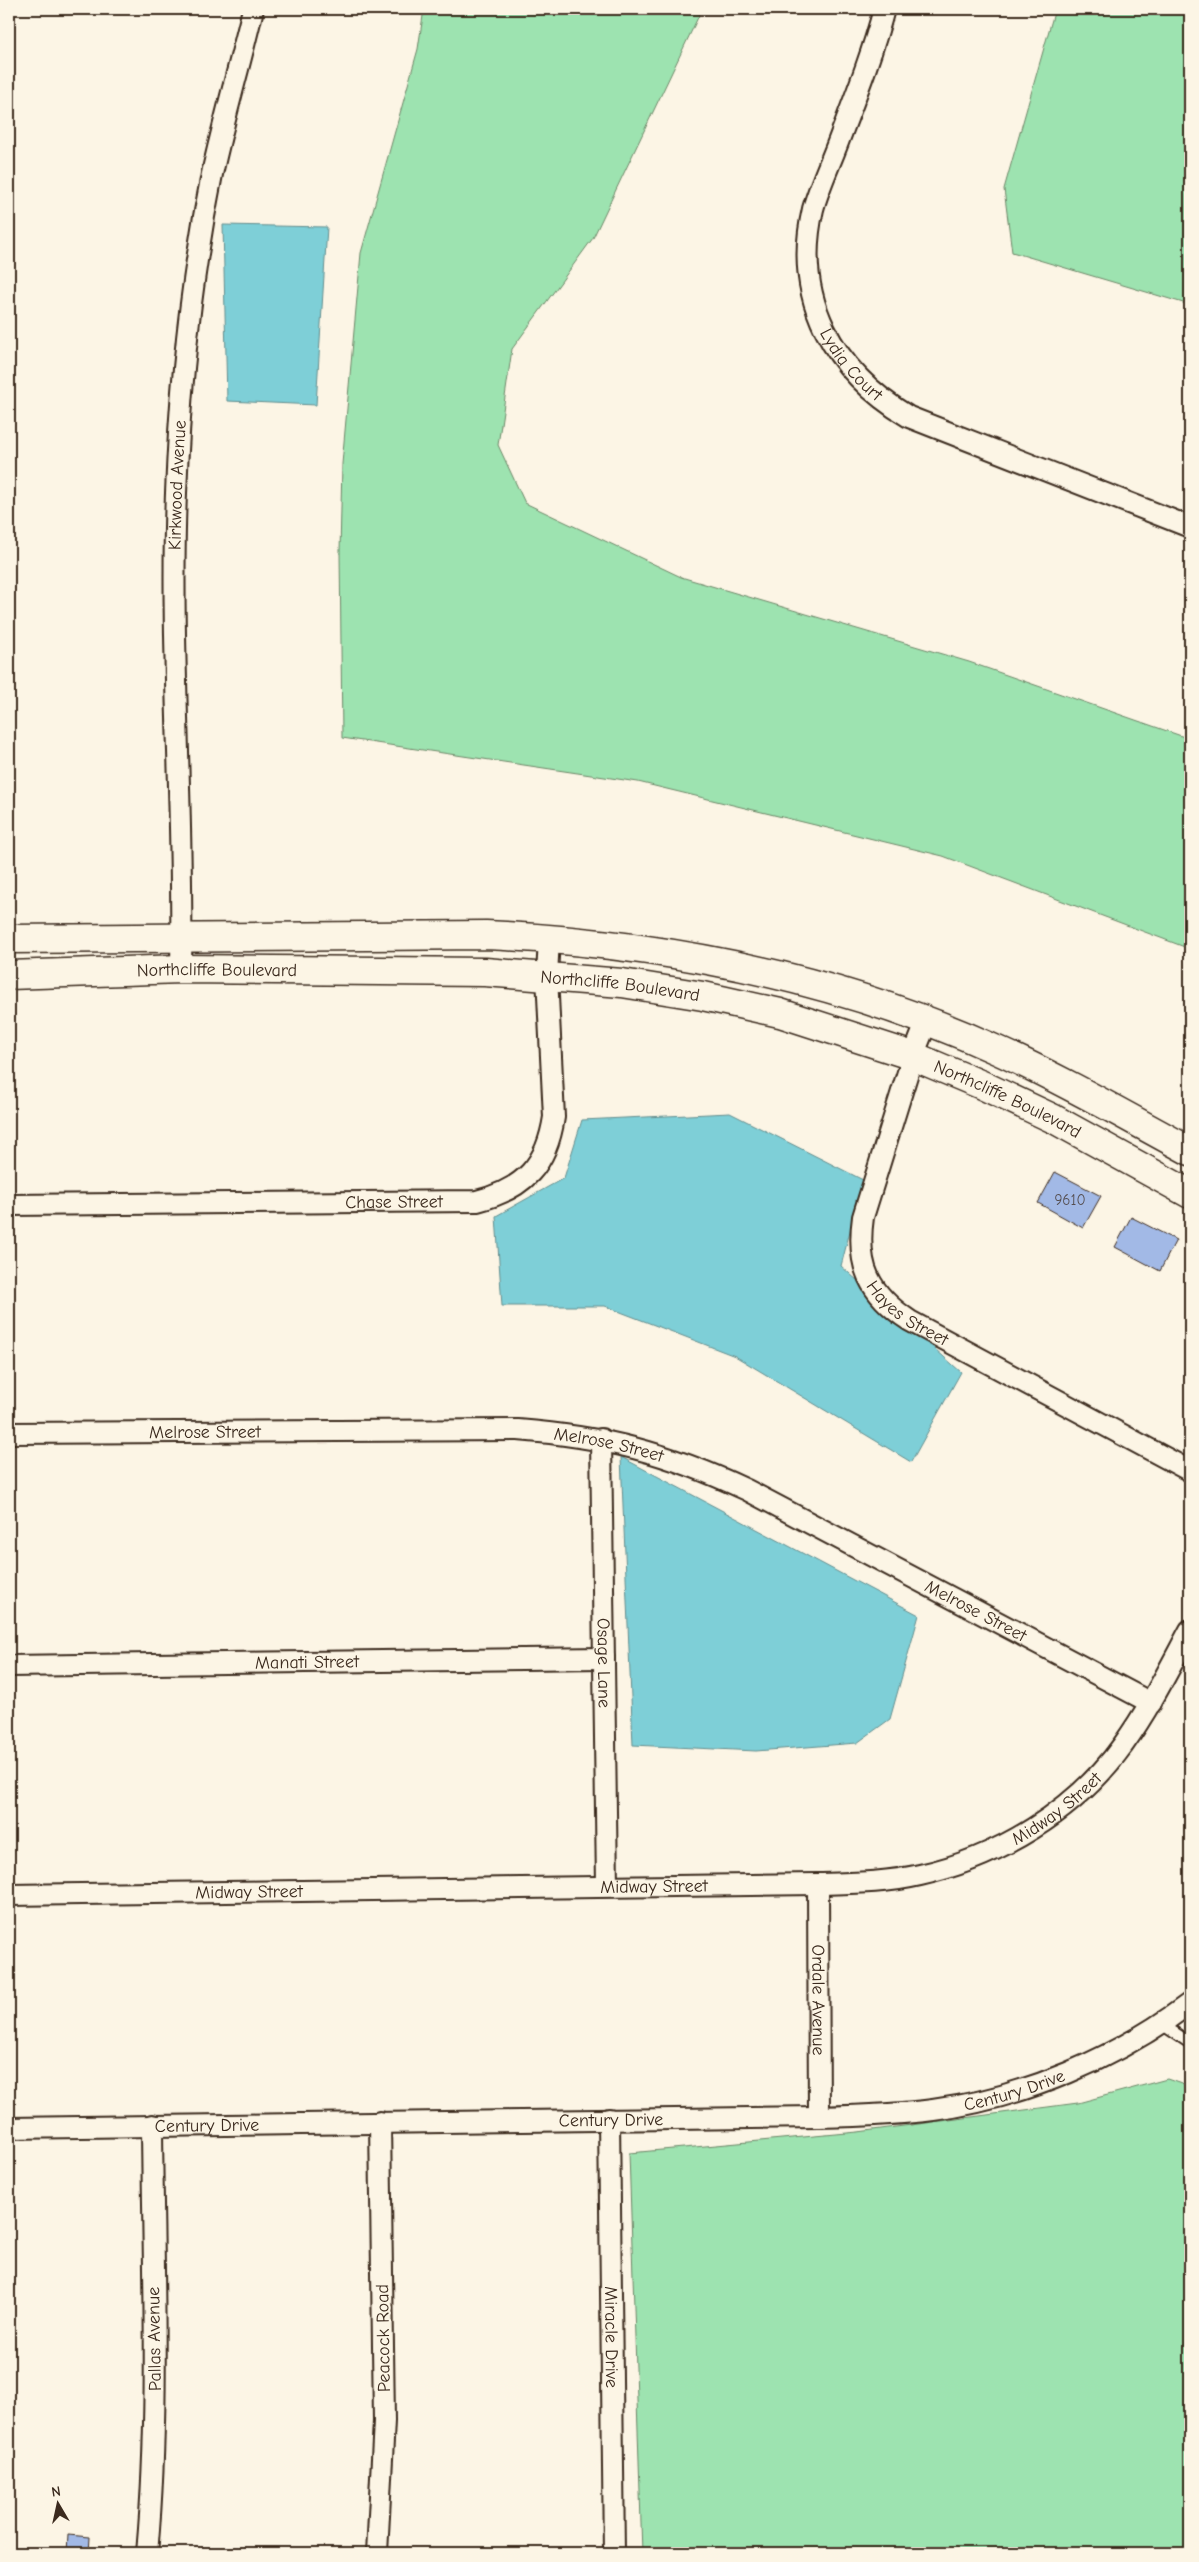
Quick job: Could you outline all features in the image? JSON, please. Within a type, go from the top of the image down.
[{"type":"main road","name":"Northcliffe Boulevard","points":[[9,939],[476,935],[549,938],[627,946],[711,959],[790,977],[871,1001],[927,1021],[998,1051],[1071,1086],[1190,1151]]},
{"type":"main road","name":"Northcliffe Boulevard","points":[[9,975],[181,969],[485,972],[622,983],[703,996],[780,1013],[914,1056],[1054,1119],[1190,1194]]},
{"type":"street","name":"Kirkwood Avenue","points":[[181,969],[182,938],[174,594],[176,492],[183,383],[195,282],[212,174],[253,9]]},
{"type":"street","name":"Lydia Court","points":[[884,9],[874,47],[817,196],[808,242],[809,273],[815,304],[825,331],[841,358],[858,380],[882,401],[909,417],[1190,527]]},
{"type":"street","name":"Chase Street","points":[[9,1205],[477,1201],[498,1196],[516,1186],[534,1169],[545,1151],[551,1134],[554,1117],[547,976],[549,938]]},
{"type":"street","name":"Hayes Street","points":[[927,1021],[863,1217],[860,1238],[861,1256],[867,1276],[878,1294],[893,1309],[910,1320],[1190,1471]]},
{"type":"street","name":"Melrose Street","points":[[9,1433],[518,1430],[601,1439],[653,1452],[702,1469],[747,1490],[1151,1702]]},
{"type":"street","name":"Osage Lane","points":[[601,1439],[607,1886]]},
{"type":"street","name":"Midway Street","points":[[9,1895],[818,1884],[878,1882],[919,1876],[993,1851],[1027,1833],[1061,1808],[1093,1780],[1123,1746],[1151,1702],[1190,1630]]},
{"type":"street","name":"Manati Street","points":[[9,1666],[604,1658]]},
{"type":"street","name":"Ordale Avenue","points":[[818,1884],[818,2117]]},
{"type":"street","name":"Century Drive","points":[[9,2128],[818,2117],[915,2112],[990,2098],[1043,2082],[1089,2063],[1160,2023],[1190,2003]]},
{"type":"street","name":"Miracle Drive","points":[[609,2119],[614,2553]]},
{"type":"street","name":"Peacock Road","points":[[377,2553],[384,2421],[380,2122]]},
{"type":"street","name":"Pallas Avenue","points":[[147,2553],[152,2505],[155,2410],[152,2125]]},
{"type":"lane","points":[[1160,2023],[1190,2043]]},
{"type":"green space","points":[[424,9],[702,9],[593,238],[512,349],[498,445],[525,503],[681,577],[969,662],[1190,739],[1190,949],[943,856],[638,782],[342,738],[340,552],[342,464],[361,253],[418,49]]},
{"type":"green space","points":[[1055,9],[1190,9],[1190,305],[1012,252],[1004,189]]},
{"type":"green space","points":[[1167,2079],[1190,2087],[1190,2553],[642,2553],[629,2153],[858,2132],[1078,2103]]},
{"type":"water","points":[[223,225],[327,227],[316,405],[227,401]]},
{"type":"water","points":[[730,1113],[863,1180],[841,1266],[961,1372],[911,1462],[735,1356],[605,1306],[502,1306],[496,1216],[564,1178],[582,1120]]},
{"type":"water","points":[[621,1457],[919,1615],[890,1719],[857,1743],[756,1751],[633,1745]]},
{"type":"building","points":[[1055,1172],[1101,1196],[1083,1228],[1038,1203]]},
{"type":"building","points":[[1131,1217],[1176,1240],[1160,1271],[1115,1247]]},
{"type":"building","points":[[68,2535],[90,2537],[89,2553],[67,2553]]}]
